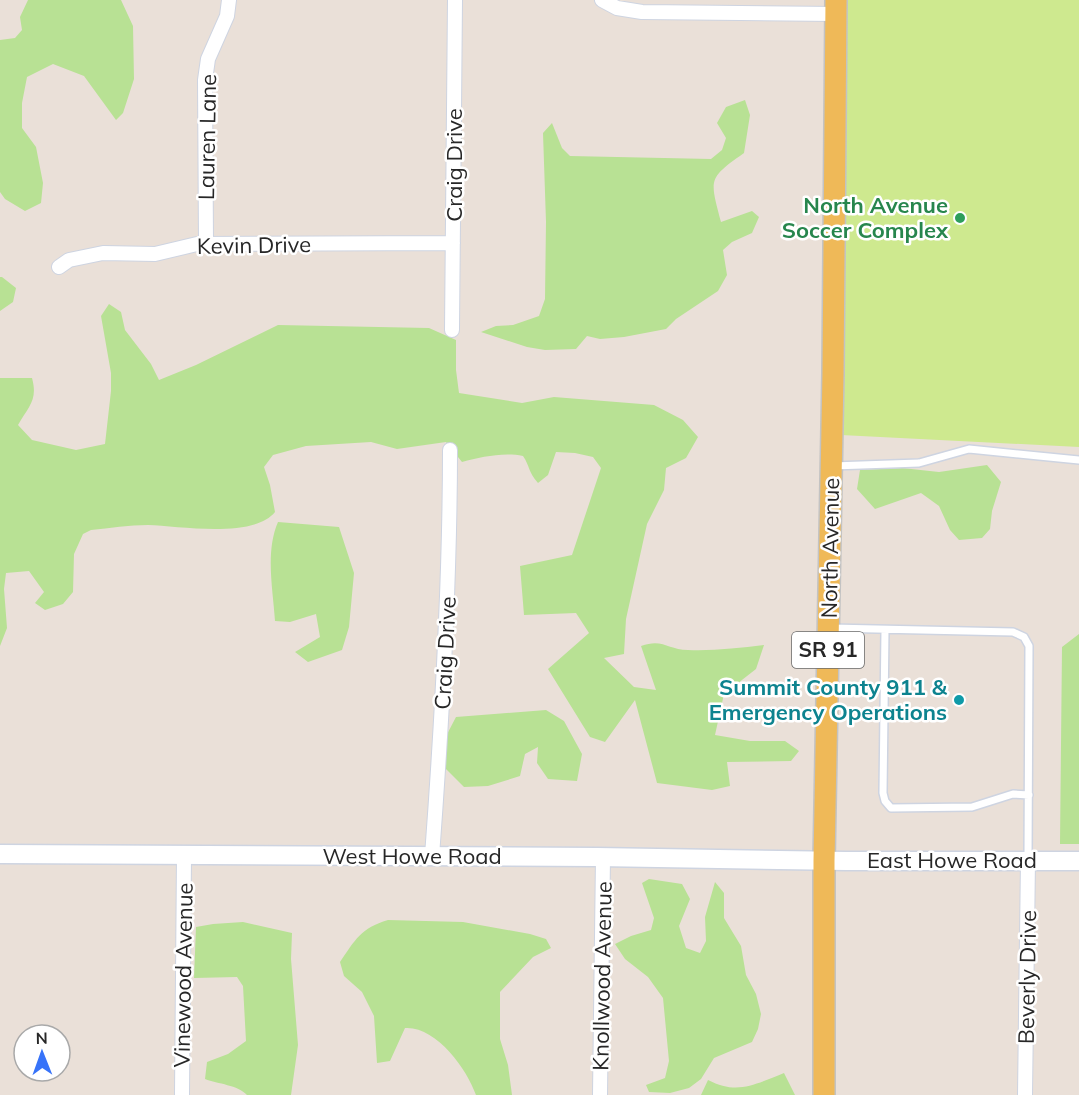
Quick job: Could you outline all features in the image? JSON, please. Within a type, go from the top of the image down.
[{"type":"main road","name":"North Avenue","points":[[824,1095],[824,861],[836,7]]},
{"type":"main road","name":"West Howe Road","points":[[0,854],[603,857],[824,861]]},
{"type":"main road","name":"East Howe Road","points":[[824,861],[1028,859],[1079,861]]},
{"type":"street","name":"Lauren Lane","points":[[206,243],[205,80],[208,59],[228,16],[229,0]]},
{"type":"street","name":"Craig Drive","points":[[452,330],[454,0]]},
{"type":"street","points":[[602,0],[617,8],[642,12],[836,7]]},
{"type":"street","name":"Kevin Drive","points":[[59,267],[69,260],[103,253],[155,254],[206,243],[453,243]]},
{"type":"street","name":"Craig Drive","points":[[432,856],[444,693],[450,450]]},
{"type":"street","name":"Vinewood Avenue","points":[[182,1095],[184,855]]},
{"type":"street","name":"Knollwood Avenue","points":[[600,1095],[603,857]]},
{"type":"street","name":"Beverly Drive","points":[[1025,1095],[1028,859]]},
{"type":"lane","points":[[831,466],[920,463],[969,449],[1079,460]]},
{"type":"lane","points":[[828,628],[1013,632],[1024,637],[1029,646],[1028,859]]},
{"type":"lane","points":[[885,630],[883,794],[891,808],[972,807],[1013,794],[1029,795]]},
{"type":"green space","points":[[28,0],[121,0],[133,26],[134,79],[123,113],[116,120],[84,76],[53,64],[27,77],[22,103],[22,128],[36,147],[43,183],[41,203],[25,211],[5,199],[0,192],[0,40],[15,38],[22,30],[20,17]]},
{"type":"green space","name":"North Avenue Soccer Complex","points":[[843,0],[1079,0],[1079,447],[841,435]]},
{"type":"green space","points":[[745,100],[750,115],[744,153],[723,169],[714,181],[715,197],[721,222],[752,211],[759,217],[752,233],[732,242],[723,250],[727,275],[718,291],[676,319],[666,329],[624,337],[600,339],[587,336],[576,349],[545,350],[527,347],[481,332],[539,316],[545,299],[546,222],[543,133],[552,123],[562,148],[570,156],[711,159],[722,150],[726,138],[717,123],[726,107]]},
{"type":"green space","points":[[0,277],[16,288],[13,302],[0,311]]},
{"type":"green space","points":[[109,304],[121,312],[125,330],[151,364],[159,380],[196,365],[278,325],[429,328],[456,340],[459,393],[522,403],[554,397],[654,405],[683,420],[698,437],[686,458],[666,468],[664,490],[647,524],[626,619],[624,654],[604,658],[634,687],[656,690],[641,646],[655,643],[681,650],[697,650],[764,645],[756,669],[724,694],[715,735],[750,741],[785,741],[799,751],[791,761],[727,762],[730,786],[712,790],[657,783],[635,700],[605,742],[590,737],[548,669],[589,633],[576,613],[524,615],[520,566],[572,555],[601,468],[593,457],[575,453],[556,452],[548,475],[538,483],[532,476],[523,456],[500,455],[462,462],[446,442],[397,449],[371,442],[306,446],[273,455],[264,467],[275,512],[264,520],[250,526],[233,528],[148,525],[91,530],[83,534],[74,554],[73,592],[63,604],[45,610],[35,603],[44,592],[29,571],[6,573],[4,589],[7,628],[0,646],[0,378],[32,378],[33,398],[18,425],[32,440],[76,450],[105,444],[111,373],[101,316]]},
{"type":"green space","points":[[987,465],[1001,482],[992,511],[990,529],[982,538],[959,540],[950,530],[939,506],[921,493],[875,509],[857,489],[860,470],[902,468],[939,472]]},
{"type":"green space","points":[[278,522],[339,527],[354,573],[349,627],[342,650],[308,662],[295,652],[320,637],[316,614],[290,622],[275,621],[271,558]]},
{"type":"green space","points":[[1079,634],[1079,844],[1060,844],[1062,647]]},
{"type":"green space","points":[[546,710],[564,721],[582,754],[577,781],[548,779],[537,763],[538,747],[525,754],[520,776],[488,786],[464,787],[446,769],[444,740],[456,717]]},
{"type":"green space","points":[[649,879],[682,884],[690,899],[679,926],[686,948],[700,953],[706,941],[705,917],[715,882],[724,893],[724,918],[741,946],[746,975],[756,994],[761,1014],[752,1042],[714,1058],[701,1079],[689,1088],[670,1093],[649,1092],[646,1085],[665,1078],[669,1061],[663,998],[648,977],[625,959],[615,944],[651,930],[654,918],[642,883]]},
{"type":"green space","points":[[388,920],[463,922],[546,939],[551,948],[533,957],[500,992],[500,1039],[508,1065],[512,1095],[476,1095],[465,1073],[449,1051],[439,1041],[417,1029],[405,1028],[390,1061],[377,1063],[374,1016],[362,992],[344,976],[340,962],[365,931]]},
{"type":"green space","points":[[243,922],[292,933],[291,959],[298,1045],[291,1095],[247,1095],[233,1087],[205,1079],[207,1062],[228,1054],[246,1041],[243,986],[237,977],[194,978],[196,927]]},
{"type":"green space","points":[[784,1073],[795,1095],[701,1095],[708,1080],[737,1088]]},
{"type":"place","name":"North Avenue Soccer Complex","points":[[960,218]]},
{"type":"place","name":"Summit County 911 & Emergency Operations","points":[[959,700]]}]
